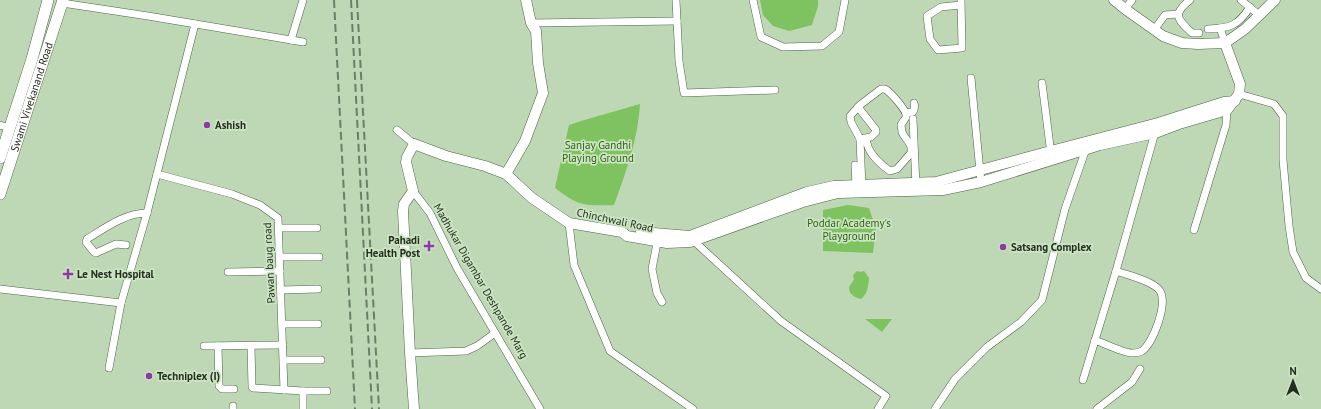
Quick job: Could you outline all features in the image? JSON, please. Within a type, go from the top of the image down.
[{"type":"main road","name":"Swami Vivekanand Road","points":[[0,158],[5,127],[48,0]]},
{"type":"main road","name":"Swami Vivekanand Road","points":[[0,194],[60,1]]},
{"type":"street","points":[[291,40],[303,0]]},
{"type":"street","points":[[506,174],[525,141],[542,93],[536,31],[531,22],[526,0]]},
{"type":"street","points":[[676,0],[679,61],[684,93],[775,90]]},
{"type":"street","points":[[753,0],[761,37],[783,47],[822,46],[839,32],[845,0]]},
{"type":"street","points":[[1114,0],[1163,36],[1182,43],[1198,44],[1225,43],[1245,29],[1276,0]]},
{"type":"street","points":[[1125,9],[1132,0]]},
{"type":"street","points":[[1190,0],[1180,8],[1178,14],[1180,21],[1192,33],[1199,33]]},
{"type":"street","points":[[1242,0],[1259,15]]},
{"type":"street","points":[[60,1],[303,42]]},
{"type":"street","points":[[961,3],[962,48],[938,50],[930,39],[927,16],[941,7],[961,3]]},
{"type":"street","points":[[1208,29],[1231,26],[1243,18],[1250,7]]},
{"type":"street","points":[[1154,30],[1165,15],[1178,14]]},
{"type":"street","points":[[531,22],[677,21]]},
{"type":"street","points":[[109,368],[121,303],[147,213],[195,24]]},
{"type":"street","points":[[1194,230],[1226,125],[1231,102],[1240,84],[1220,28]]},
{"type":"street","points":[[971,78],[981,176]]},
{"type":"street","points":[[1042,83],[1052,156]]},
{"type":"street","points":[[881,89],[885,89],[892,95],[906,113],[906,118],[901,125],[902,131],[912,150],[897,169],[890,171],[882,166],[851,122],[850,116],[858,107],[881,89]]},
{"type":"street","points":[[906,113],[913,112],[915,106],[914,102]]},
{"type":"street","points":[[773,209],[807,192],[834,186],[859,189],[916,186],[981,176],[1156,128],[1231,102],[1274,104],[1282,116],[1283,160],[1293,252],[1306,278],[1321,289]]},
{"type":"street","points":[[858,107],[876,130],[871,137],[864,141]]},
{"type":"street","points":[[913,119],[916,186]]},
{"type":"street","points":[[1083,380],[1156,128]]},
{"type":"street","points":[[397,130],[414,144],[406,162],[413,191],[404,204],[403,211],[414,409]]},
{"type":"street","points":[[859,189],[864,141]]},
{"type":"street","name":"Chinchwali Road","points":[[414,144],[446,156],[486,166],[506,174],[532,198],[569,223],[622,232],[627,236],[658,237],[667,243],[690,242],[693,238],[773,209],[859,189]]},
{"type":"street","points":[[936,409],[955,380],[987,347],[1020,322],[1042,300],[1065,210],[1087,146]]},
{"type":"street","points":[[855,165],[859,189]]},
{"type":"street","name":"Pawan baug road","points":[[157,174],[232,194],[260,205],[278,218],[284,390]]},
{"type":"street","name":"Madhukar Digambar Deshpande Marg","points":[[413,191],[430,213],[457,268],[540,409]]},
{"type":"street","points":[[126,245],[116,244],[96,253],[86,242],[87,239],[113,223],[134,214],[147,213]]},
{"type":"street","points":[[569,223],[574,265],[610,351],[693,409]]},
{"type":"street","points":[[279,228],[317,228]]},
{"type":"street","points":[[658,237],[652,269],[657,293],[662,302]]},
{"type":"street","points":[[693,238],[781,321],[886,396],[878,409]]},
{"type":"street","points":[[280,257],[319,257]]},
{"type":"street","points":[[1095,340],[1132,354],[1142,351],[1150,340],[1159,319],[1163,303],[1161,292],[1154,285],[1116,270]]},
{"type":"street","points":[[228,272],[280,271]]},
{"type":"street","points":[[0,289],[121,303]]},
{"type":"street","points":[[281,290],[318,289]]},
{"type":"street","points":[[282,324],[318,324]]},
{"type":"street","points":[[410,354],[466,351],[477,346],[495,333]]},
{"type":"street","points":[[204,346],[283,345]]},
{"type":"street","points":[[218,346],[219,386],[222,389],[234,389]]},
{"type":"street","points":[[251,346],[252,387],[256,389],[327,391]]},
{"type":"street","points":[[284,360],[321,360]]},
{"type":"street","points":[[1097,409],[1132,382],[1140,369]]},
{"type":"street","points":[[303,391],[303,409]]},
{"type":"green space","points":[[760,0],[818,0],[818,6],[812,25],[789,31],[773,26],[763,15]]},
{"type":"green space","name":"Sanjay Gandhi Playing Ground","points":[[640,104],[634,143],[614,205],[582,204],[576,202],[555,188],[569,125]]},
{"type":"green space","name":"Poddar Academy's Playground","points":[[848,205],[869,208],[876,229],[873,253],[823,251],[823,210]]},
{"type":"green space","points":[[857,271],[864,271],[869,278],[868,287],[861,299],[853,296],[849,290],[849,287],[854,279],[853,275]]},
{"type":"green space","points":[[865,319],[892,319],[882,332]]},
{"type":"railway","points":[[334,0],[355,409]]},
{"type":"railway","points":[[351,0],[372,409]]},
{"type":"railway","points":[[357,0],[379,409]]},
{"type":"place","name":"Ashish","points":[[207,125]]},
{"type":"place","name":"Pahadi Health Post","points":[[429,246]]},
{"type":"place","name":"Satsang Complex","points":[[1003,247]]},
{"type":"place","name":"Le Nest Hospital","points":[[68,274]]},
{"type":"place","name":"Techniplex (I)","points":[[149,376]]}]
